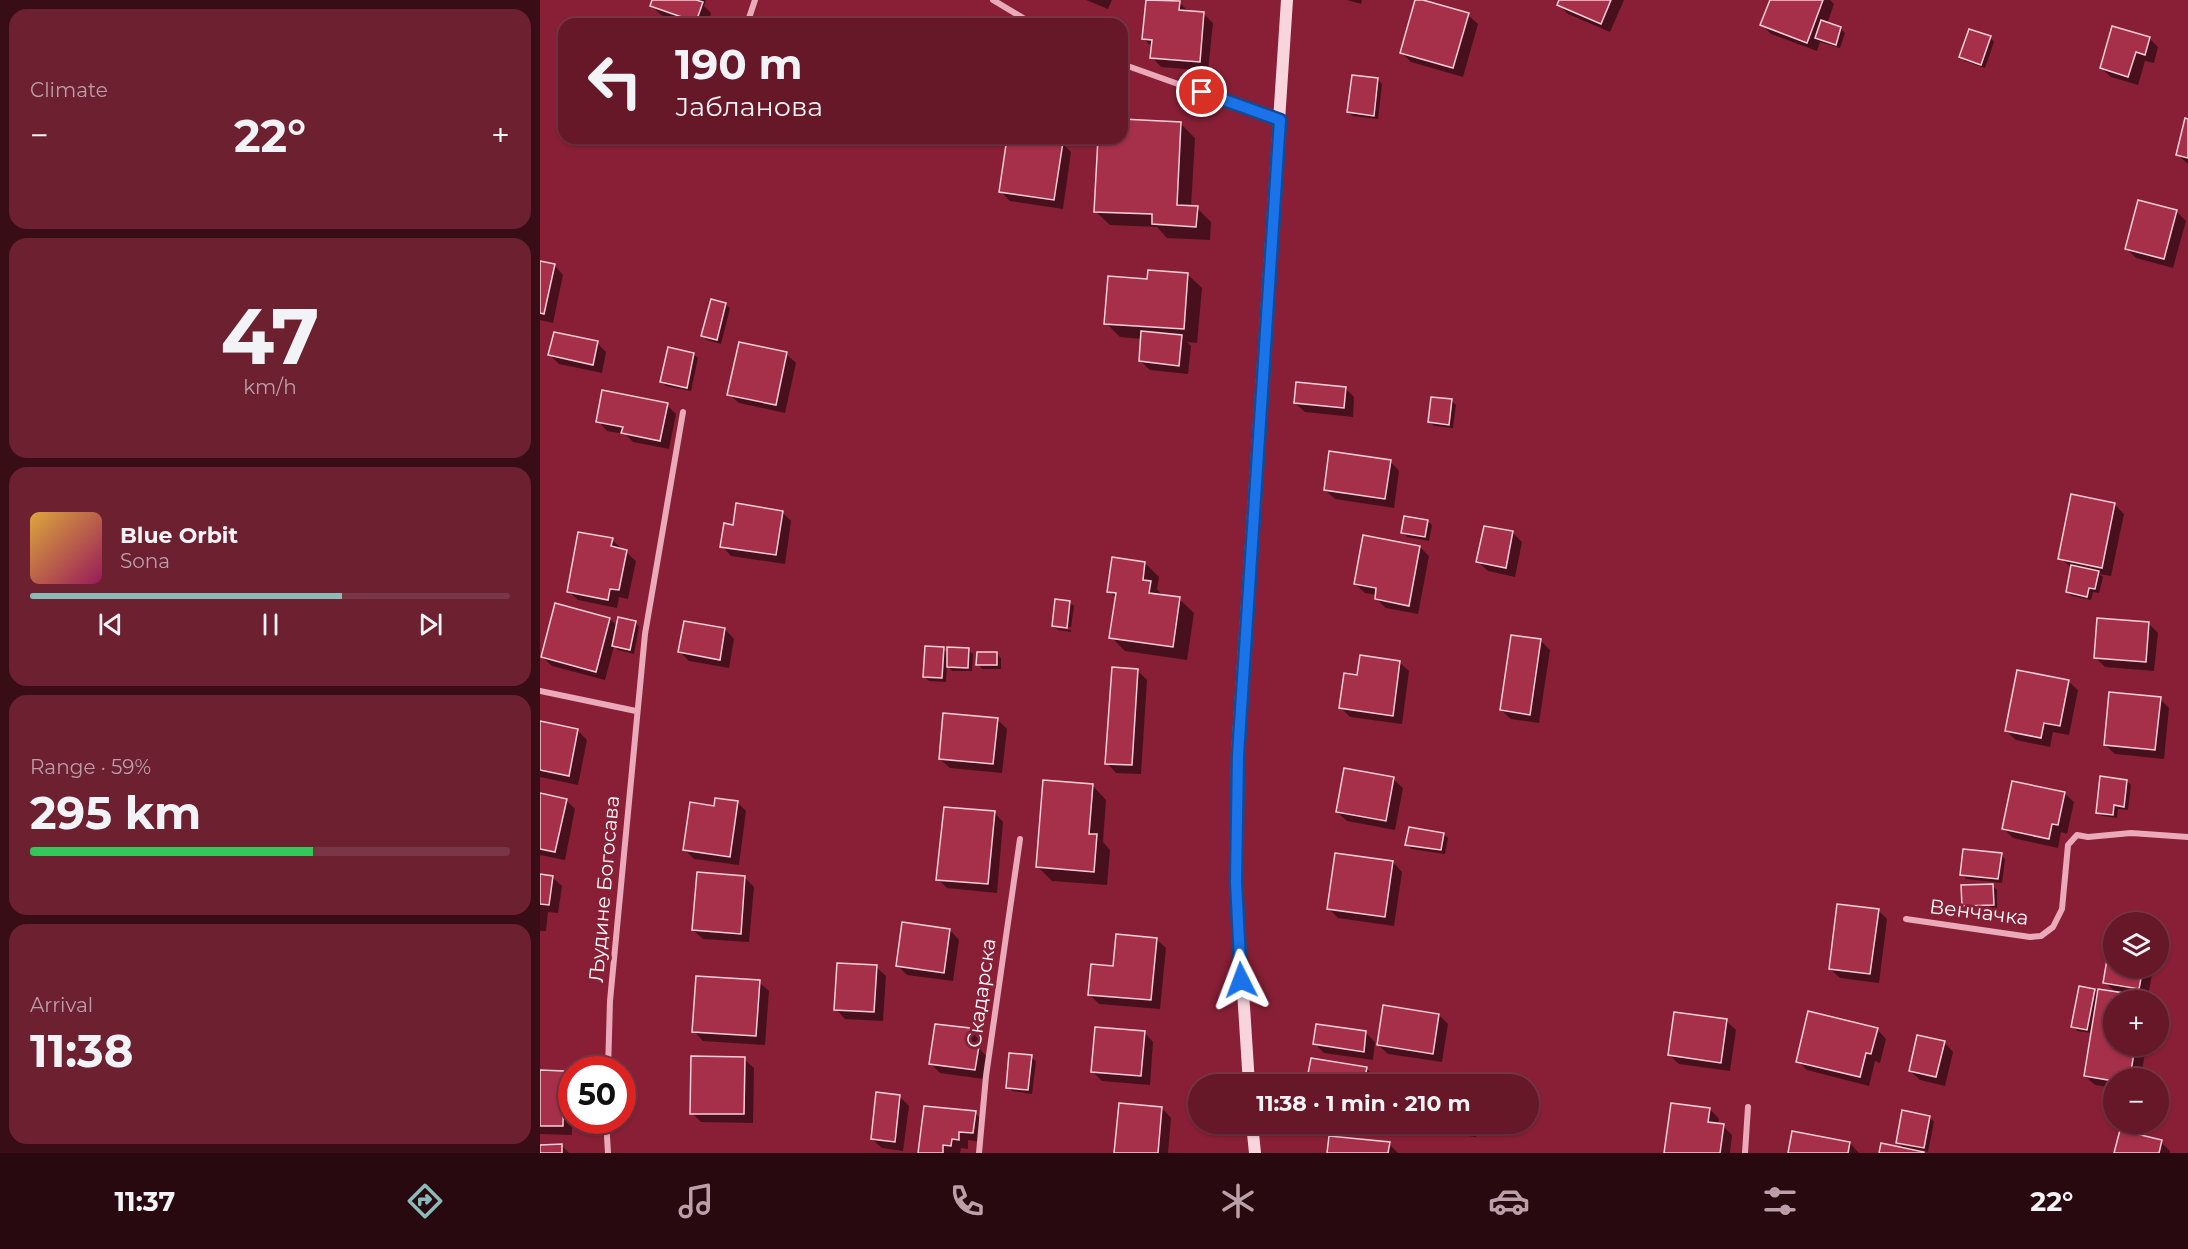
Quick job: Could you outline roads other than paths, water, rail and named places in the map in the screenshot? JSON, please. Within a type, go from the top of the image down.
[{"type":"main road","points":[[1248,1074],[1236,882],[1238,755],[1287,0]]},
{"type":"main road","points":[[1253,1134],[1255,1153]]},
{"type":"street","points":[[749,18],[755,0]]},
{"type":"street","points":[[993,0],[1023,18]]},
{"type":"street","points":[[1128,66],[1280,120]]},
{"type":"street","name":"Људине Богосава","points":[[608,1056],[610,1001],[636,711],[645,634],[683,412]]},
{"type":"street","points":[[540,691],[636,711]]},
{"type":"street","name":"Венчачка","points":[[1906,919],[2030,937],[2042,936],[2053,927],[2062,909],[2068,845],[2077,836],[2131,833],[2188,837]]},
{"type":"street","name":"Скадарска","points":[[980,1153],[986,1076],[1020,839]]},
{"type":"street","points":[[1745,1153],[1748,1107]]},
{"type":"street","points":[[607,1134],[608,1153]]}]
